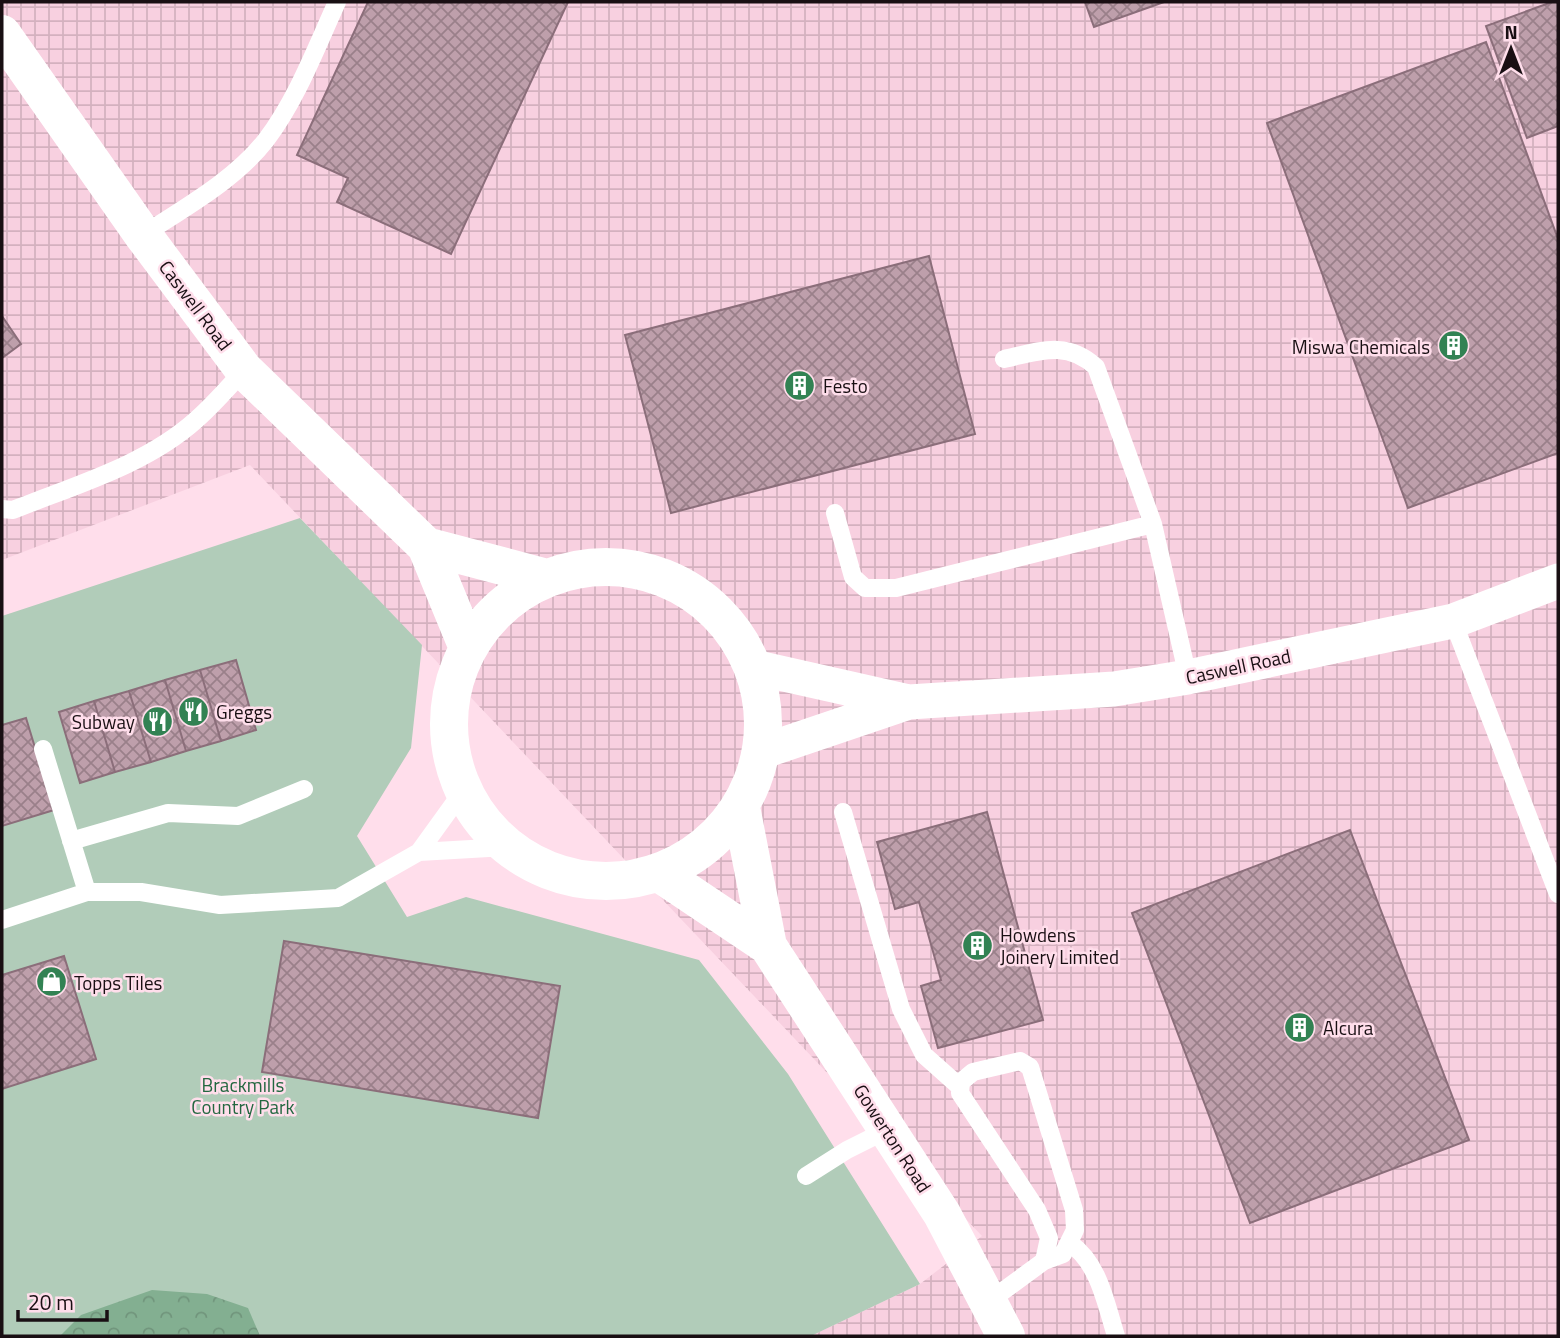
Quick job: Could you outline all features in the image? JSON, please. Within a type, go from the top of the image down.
[{"type":"street","name":"Caswell Road","points":[[2,34],[143,235],[244,370],[426,546],[468,649]]},
{"type":"street","name":"Caswell Road","points":[[426,546],[547,578]]},
{"type":"street","points":[[596,567],[645,572],[691,591],[728,624],[753,667],[763,709],[761,752],[754,781],[741,807],[706,847],[659,873],[607,882],[553,873],[506,847],[481,821],[463,791],[449,743],[451,695],[468,649],[501,606],[547,578],[596,567]]},
{"type":"street","name":"Caswell Road","points":[[761,752],[909,702],[1114,689],[1188,677],[1453,621],[1558,581]]},
{"type":"street","name":"Caswell Road","points":[[753,667],[909,702]]},
{"type":"street","name":"Gowerton Road","points":[[741,807],[768,946],[942,1214],[1006,1336]]},
{"type":"street","name":"Gowerton Road","points":[[659,873],[768,946]]},
{"type":"lane","points":[[143,235],[237,169],[265,142],[288,107],[337,2]]},
{"type":"lane","points":[[1004,359],[1061,349],[1081,353],[1096,367],[1153,524],[1181,635],[1188,677]]},
{"type":"lane","points":[[2,509],[13,510],[109,472],[155,449],[195,421],[244,370]]},
{"type":"lane","points":[[835,513],[853,577],[865,588],[896,588],[1153,524]]},
{"type":"lane","points":[[1453,621],[1558,894]]},
{"type":"lane","points":[[43,749],[87,892]]},
{"type":"lane","points":[[71,841],[168,813],[238,816],[304,789]]},
{"type":"lane","points":[[2,920],[87,892],[141,892],[220,905],[338,898],[419,852],[463,791]]},
{"type":"lane","points":[[843,813],[901,1009],[924,1055],[960,1087]]},
{"type":"lane","points":[[419,852],[506,847]]},
{"type":"lane","points":[[988,1301],[1044,1261],[1063,1254],[1071,1244],[1075,1230],[1074,1210],[1030,1067],[1020,1061],[972,1072],[961,1082],[960,1093],[1037,1210],[1049,1238],[1044,1261]]},
{"type":"lane","points":[[806,1176],[847,1150],[887,1130]]},
{"type":"lane","points":[[1071,1244],[1084,1253],[1093,1266],[1116,1336]]},
{"type":"shaded area","points":[[2,2],[1558,2],[1558,1336],[811,1336],[920,1284],[982,1236],[250,465],[2,560]]},
{"type":"green space","name":"Brackmills Country Park","points":[[300,518],[422,645],[411,748],[357,836],[407,917],[466,897],[699,960],[788,1074],[920,1284],[811,1336],[2,1336],[2,616]]},
{"type":"green space","points":[[152,1290],[207,1294],[248,1308],[260,1336],[60,1336],[81,1315]]},
{"type":"building","points":[[368,2],[568,2],[451,254],[337,202],[348,178],[297,155]]},
{"type":"building","points":[[1085,2],[1164,2],[1094,27]]},
{"type":"building","points":[[1558,2],[1558,126],[1527,138],[1486,26]]},
{"type":"building","name":"Miswa Chemicals","points":[[1486,42],[1558,239],[1558,453],[1408,508],[1267,123]]},
{"type":"building","name":"Festo","points":[[929,256],[975,434],[671,513],[625,335]]},
{"type":"building","points":[[2,316],[21,344],[2,358]]},
{"type":"building","points":[[236,660],[256,730],[221,741],[200,670]]},
{"type":"building","name":"Greggs","points":[[200,670],[221,741],[186,751],[165,680]]},
{"type":"building","name":"Subway","points":[[165,680],[186,751],[151,762],[129,691]]},
{"type":"building","points":[[129,691],[151,762],[115,772],[94,701]]},
{"type":"building","points":[[94,701],[115,772],[80,783],[59,712]]},
{"type":"building","points":[[26,718],[54,810],[2,826],[2,725]]},
{"type":"building","name":"Howdens Joinery Limited","points":[[987,812],[1043,1020],[938,1048],[921,986],[941,980],[919,902],[895,909],[877,842]]},
{"type":"building","name":"Alcura","points":[[1350,830],[1469,1140],[1250,1223],[1132,913]]},
{"type":"building","points":[[284,941],[560,986],[538,1118],[262,1072]]},
{"type":"building","points":[[64,956],[96,1059],[2,1089],[2,975]]},
{"type":"place","name":"Miswa Chemicals","points":[[1453,346]]},
{"type":"place","name":"Festo","points":[[800,385]]},
{"type":"place","name":"Greggs","points":[[193,711]]},
{"type":"place","name":"Subway","points":[[158,721]]},
{"type":"place","name":"Howdens Joinery Limited","points":[[977,945]]},
{"type":"place","name":"Topps Tiles","points":[[51,982]]},
{"type":"place","name":"Alcura","points":[[1300,1027]]}]
